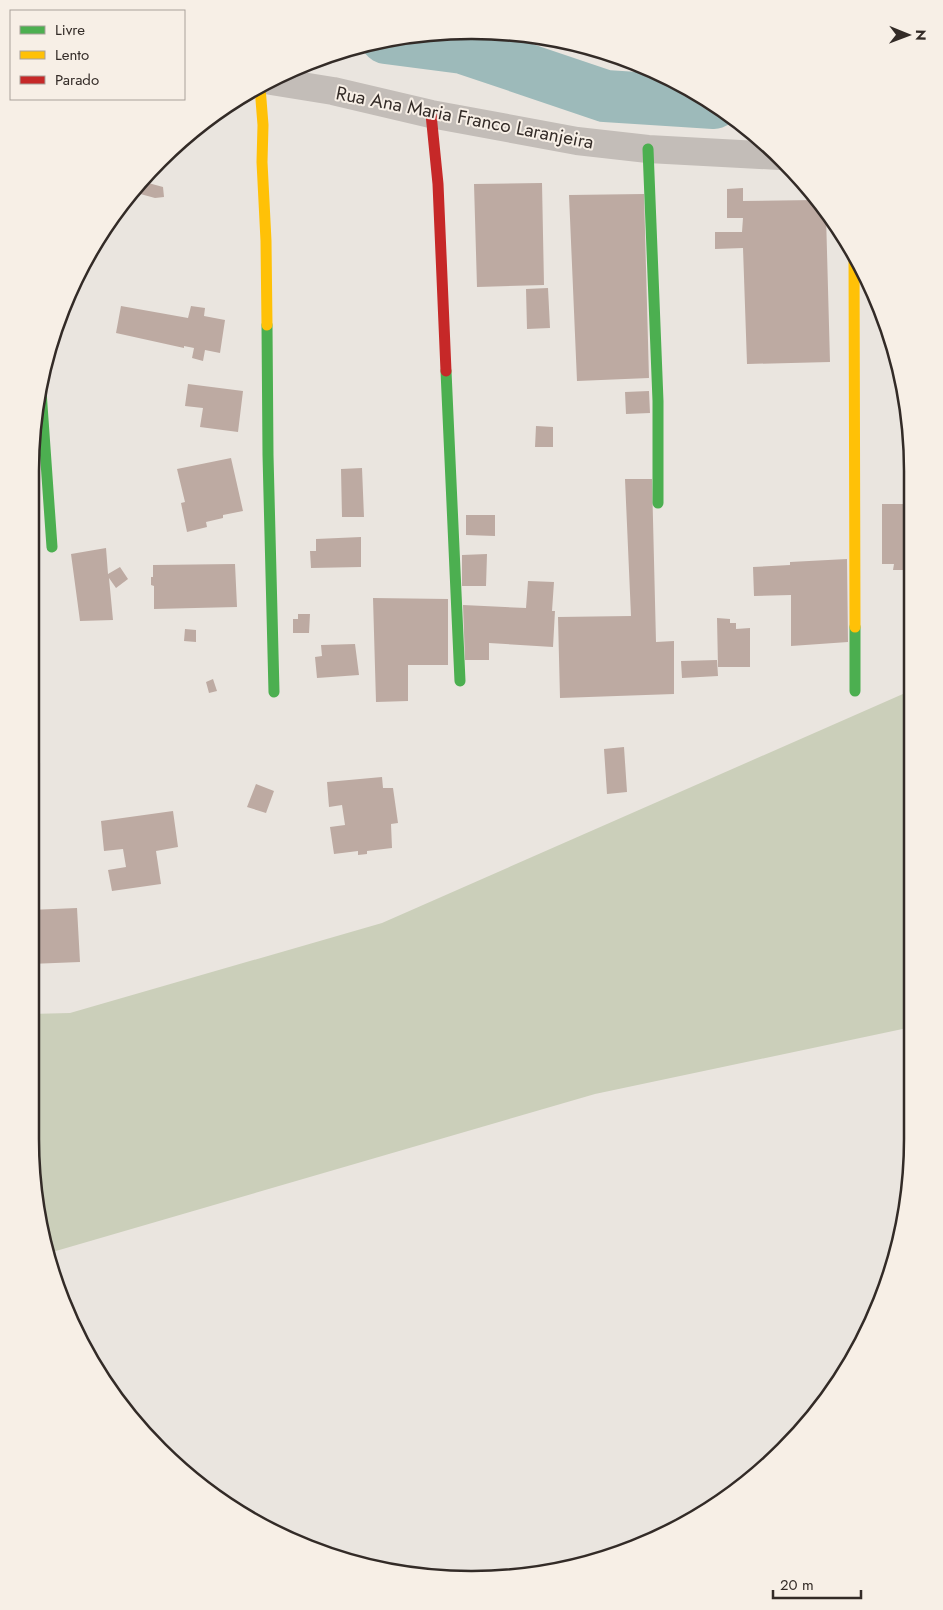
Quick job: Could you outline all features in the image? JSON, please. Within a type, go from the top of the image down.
[{"type":"street","name":"Rua Ana Maria Franco Laranjeira","points":[[282,82],[333,91],[431,114],[577,141],[648,149],[767,155]]},
{"type":"street","points":[[260,94],[266,241],[268,455],[274,692]]},
{"type":"street","points":[[431,114],[438,194],[460,681]]},
{"type":"street","points":[[648,149],[658,401],[658,503]]},
{"type":"street","points":[[854,269],[855,691]]},
{"type":"street","points":[[42,412],[52,547]]},
{"type":"green space","points":[[904,694],[904,1029],[595,1094],[53,1252],[42,1195],[40,1167],[39,1014],[70,1013],[382,923]]},
{"type":"building","points":[[149,183],[163,187],[164,197],[155,198],[140,194]]},
{"type":"building","points":[[542,183],[544,285],[477,287],[474,184]]},
{"type":"building","points":[[743,188],[743,201],[809,200],[826,224],[830,362],[747,364],[743,248],[715,249],[715,232],[742,232],[743,218],[727,218],[727,189]]},
{"type":"building","points":[[644,194],[649,378],[577,381],[569,195]]},
{"type":"building","points":[[548,288],[550,328],[527,329],[526,289]]},
{"type":"building","points":[[121,306],[188,318],[191,306],[205,308],[204,316],[225,320],[220,353],[205,350],[203,361],[192,358],[194,348],[184,346],[184,348],[116,333]]},
{"type":"building","points":[[188,384],[243,391],[238,432],[200,427],[203,408],[185,406]]},
{"type":"building","points":[[649,391],[650,413],[626,414],[625,392]]},
{"type":"building","points":[[536,426],[553,427],[553,447],[535,447]]},
{"type":"building","points":[[231,458],[243,511],[223,515],[223,518],[206,522],[207,527],[187,532],[181,503],[185,502],[177,469]]},
{"type":"building","points":[[362,468],[364,517],[342,517],[341,469]]},
{"type":"building","points":[[625,479],[652,479],[656,642],[674,641],[674,694],[560,698],[558,617],[631,616]]},
{"type":"building","points":[[882,504],[904,504],[904,570],[893,570],[894,564],[882,564]]},
{"type":"building","points":[[466,515],[495,515],[495,536],[466,535]]},
{"type":"building","points":[[361,537],[361,567],[311,568],[310,551],[316,551],[316,539]]},
{"type":"building","points":[[106,548],[108,574],[120,567],[128,579],[116,588],[109,578],[113,620],[80,621],[71,554]]},
{"type":"building","points":[[487,554],[486,586],[462,586],[462,555]]},
{"type":"building","points":[[847,559],[848,642],[791,646],[791,595],[754,596],[753,567],[790,565],[790,562]]},
{"type":"building","points":[[235,564],[237,607],[154,609],[154,586],[151,585],[153,565]]},
{"type":"building","points":[[528,581],[554,582],[552,611],[555,611],[553,647],[489,643],[489,660],[465,660],[463,605],[526,608]]},
{"type":"building","points":[[373,598],[448,599],[448,665],[408,665],[408,701],[376,702]]},
{"type":"building","points":[[298,614],[310,614],[309,633],[293,633],[293,619],[298,619]]},
{"type":"building","points":[[717,618],[730,619],[730,623],[736,623],[736,629],[750,628],[750,667],[718,667]]},
{"type":"building","points":[[185,629],[196,630],[196,642],[184,641]]},
{"type":"building","points":[[355,644],[359,675],[317,678],[315,657],[322,656],[321,645]]},
{"type":"building","points":[[717,660],[718,676],[682,678],[681,661]]},
{"type":"building","points":[[213,679],[217,691],[209,693],[206,682]]},
{"type":"building","points":[[624,747],[627,792],[607,794],[604,749]]},
{"type":"building","points":[[382,777],[383,788],[393,788],[398,823],[391,824],[392,848],[367,851],[367,854],[358,855],[358,851],[334,854],[330,827],[345,825],[342,805],[329,807],[327,782]]},
{"type":"building","points":[[256,784],[274,791],[266,813],[247,807]]},
{"type":"building","points":[[173,811],[178,847],[156,851],[161,884],[112,891],[108,870],[126,867],[123,849],[104,851],[101,821]]},
{"type":"building","points":[[77,908],[80,962],[39,964],[39,910]]},
{"type":"waterway","points":[[416,42],[463,48],[605,96],[696,102]]},
{"type":"traffic: fast","points":[[648,149],[658,401],[658,503]]},
{"type":"traffic: fast","points":[[267,325],[274,692]]},
{"type":"traffic: fast","points":[[446,371],[460,681]]},
{"type":"traffic: fast","points":[[42,412],[52,547]]},
{"type":"traffic: fast","points":[[855,627],[855,691]]},
{"type":"traffic: slow","points":[[261,94],[263,125],[262,162],[266,241],[267,325]]},
{"type":"traffic: slow","points":[[854,269],[855,627]]},
{"type":"traffic: jam","points":[[431,114],[438,184],[446,371]]}]
